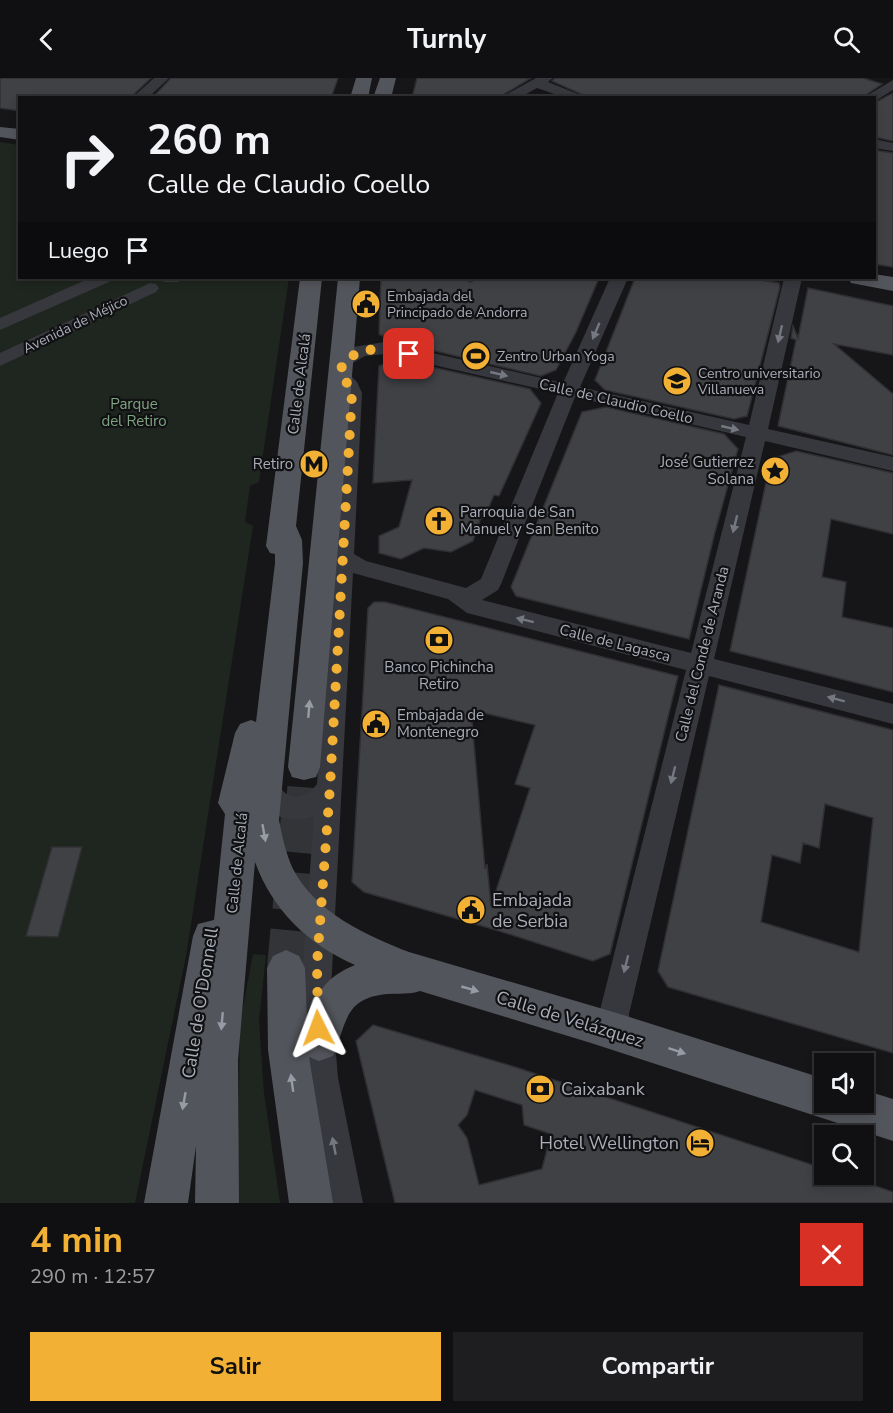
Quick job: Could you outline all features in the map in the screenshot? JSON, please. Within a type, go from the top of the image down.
[{"type":"main road","points":[[360,96],[364,78]]},
{"type":"main road","points":[[383,96],[388,78]]},
{"type":"main road","points":[[0,118],[18,122]]},
{"type":"main road","points":[[0,130],[18,134]]},
{"type":"main road","name":"Calle de Alcalá","points":[[217,1203],[218,1060],[250,733],[282,525],[311,279]]},
{"type":"main road","points":[[304,767],[350,279]]},
{"type":"main road","points":[[865,279],[893,284]]},
{"type":"main road","name":"Calle de Alcalá","points":[[282,525],[288,540],[289,564],[262,820],[266,847],[286,892],[320,925]]},
{"type":"main road","name":"Calle de O'Donnell","points":[[166,1203],[224,855],[250,733]]},
{"type":"main road","name":"Calle de Velázquez","points":[[320,925],[353,946],[427,976],[614,1031],[814,1095]]},
{"type":"main road","points":[[286,968],[288,1050],[311,1203]]},
{"type":"main road","points":[[319,1042],[327,1012],[333,1000],[342,990],[366,979],[427,976]]},
{"type":"main road","points":[[197,1203],[218,1060]]},
{"type":"main road","points":[[871,1113],[893,1120]]},
{"type":"street","points":[[141,96],[162,78]]},
{"type":"street","points":[[511,96],[541,81],[576,96]]},
{"type":"street","points":[[873,96],[893,84]]},
{"type":"street","points":[[0,130],[18,130]]},
{"type":"street","points":[[876,143],[893,147]]},
{"type":"street","name":"Avenida de Méjico","points":[[0,325],[101,279]]},
{"type":"street","points":[[465,600],[490,584],[619,279]]},
{"type":"street","name":"Calle del Conde de Aranda","points":[[614,1031],[614,1014],[793,279]]},
{"type":"street","name":"Avenida de Méjico","points":[[0,360],[150,288]]},
{"type":"street","name":"Calle de Claudio Coello","points":[[341,370],[360,351],[386,348],[893,464]]},
{"type":"street","points":[[341,370],[352,393],[316,991],[322,1078],[346,1203]]},
{"type":"street","name":"Calle de Lagasca","points":[[343,558],[359,567],[456,593],[475,607],[893,714]]},
{"type":"street","points":[[264,785],[268,795],[277,803],[295,809],[312,806],[330,787]]},
{"type":"green space","name":"Parque del Retiro","points":[[0,142],[18,145],[18,279],[289,279],[259,482],[250,486],[245,522],[253,526],[186,956],[135,1203],[0,1203]]},
{"type":"green space","points":[[253,954],[266,955],[259,1021],[264,1093],[280,1203],[237,1203],[240,1023]]},
{"type":"building","points":[[0,78],[151,78],[132,96],[18,96],[18,111],[0,108]]},
{"type":"building","points":[[171,78],[338,78],[332,96],[154,96]]},
{"type":"building","points":[[417,78],[531,78],[501,96],[412,96]]},
{"type":"building","points":[[555,78],[863,78],[882,84],[864,96],[586,96],[552,81]]},
{"type":"building","points":[[893,93],[893,141],[876,137],[876,102]]},
{"type":"building","points":[[876,150],[893,153],[893,267],[876,264]]},
{"type":"building","points":[[381,279],[465,279],[470,282],[478,279],[599,279],[576,332],[556,370],[541,376],[393,341],[379,334]]},
{"type":"building","points":[[635,279],[755,279],[779,283],[780,287],[747,416],[734,419],[605,390],[595,380]]},
{"type":"building","points":[[808,288],[893,306],[893,355],[834,344],[893,394],[893,455],[778,426],[796,340],[791,338],[793,326],[798,338]]},
{"type":"building","points":[[396,359],[530,389],[541,403],[499,496],[494,495],[486,514],[480,520],[473,541],[451,552],[424,548],[401,559],[379,553],[379,536],[399,527],[412,480],[373,483],[379,366]]},
{"type":"building","points":[[606,407],[724,434],[738,449],[689,639],[516,596],[511,587],[582,412]]},
{"type":"building","points":[[796,451],[893,473],[893,534],[831,519],[822,577],[846,582],[842,617],[893,628],[893,692],[730,651],[771,459]]},
{"type":"building","points":[[374,602],[385,602],[678,676],[610,954],[593,961],[364,892],[352,882],[368,608]],"holes":[[[471,710],[535,725],[515,784],[530,788],[491,906],[487,864],[485,869]]]},
{"type":"building","points":[[719,685],[893,730],[893,1053],[668,987],[658,971]],"holes":[[[825,804],[873,818],[859,952],[761,922],[772,855],[800,863],[803,843],[819,848]]]},
{"type":"building","points":[[52,847],[82,847],[58,937],[26,936]]},
{"type":"building","points":[[373,1025],[515,1067],[814,1165],[814,1185],[872,1185],[893,1192],[893,1203],[395,1203],[356,1041]],"holes":[[[475,1090],[522,1105],[524,1125],[551,1134],[542,1169],[479,1185],[467,1138],[458,1125],[467,1115]]]},
{"type":"tunnel","points":[[300,817],[304,767]]},
{"type":"tunnel","points":[[286,968],[300,816]]},
{"type":"place","name":"Embajada del Principado de Andorra","points":[[366,304]]},
{"type":"place","name":"Zentro Urban Yoga","points":[[476,356]]},
{"type":"place","name":"Centro universitario Villanueva","points":[[677,381]]},
{"type":"place","name":"Retiro","points":[[314,464]]},
{"type":"place","name":"José Gutierrez Solana","points":[[775,471]]},
{"type":"place","name":"Parroquia de San Manuel y San Benito","points":[[439,521]]},
{"type":"place","name":"Banco Pichincha Retiro","points":[[439,640]]},
{"type":"place","name":"Embajada de Montenegro","points":[[376,724]]},
{"type":"place","name":"Embajada de Serbia","points":[[471,910]]},
{"type":"place","name":"Caixabank","points":[[540,1089]]},
{"type":"place","name":"Hotel Wellington","points":[[700,1143]]},
{"type":"route","points":[[318,1028],[317,964],[330,787],[352,393],[350,386],[341,377],[342,363],[360,351],[370,348],[386,348],[409,354]]}]
